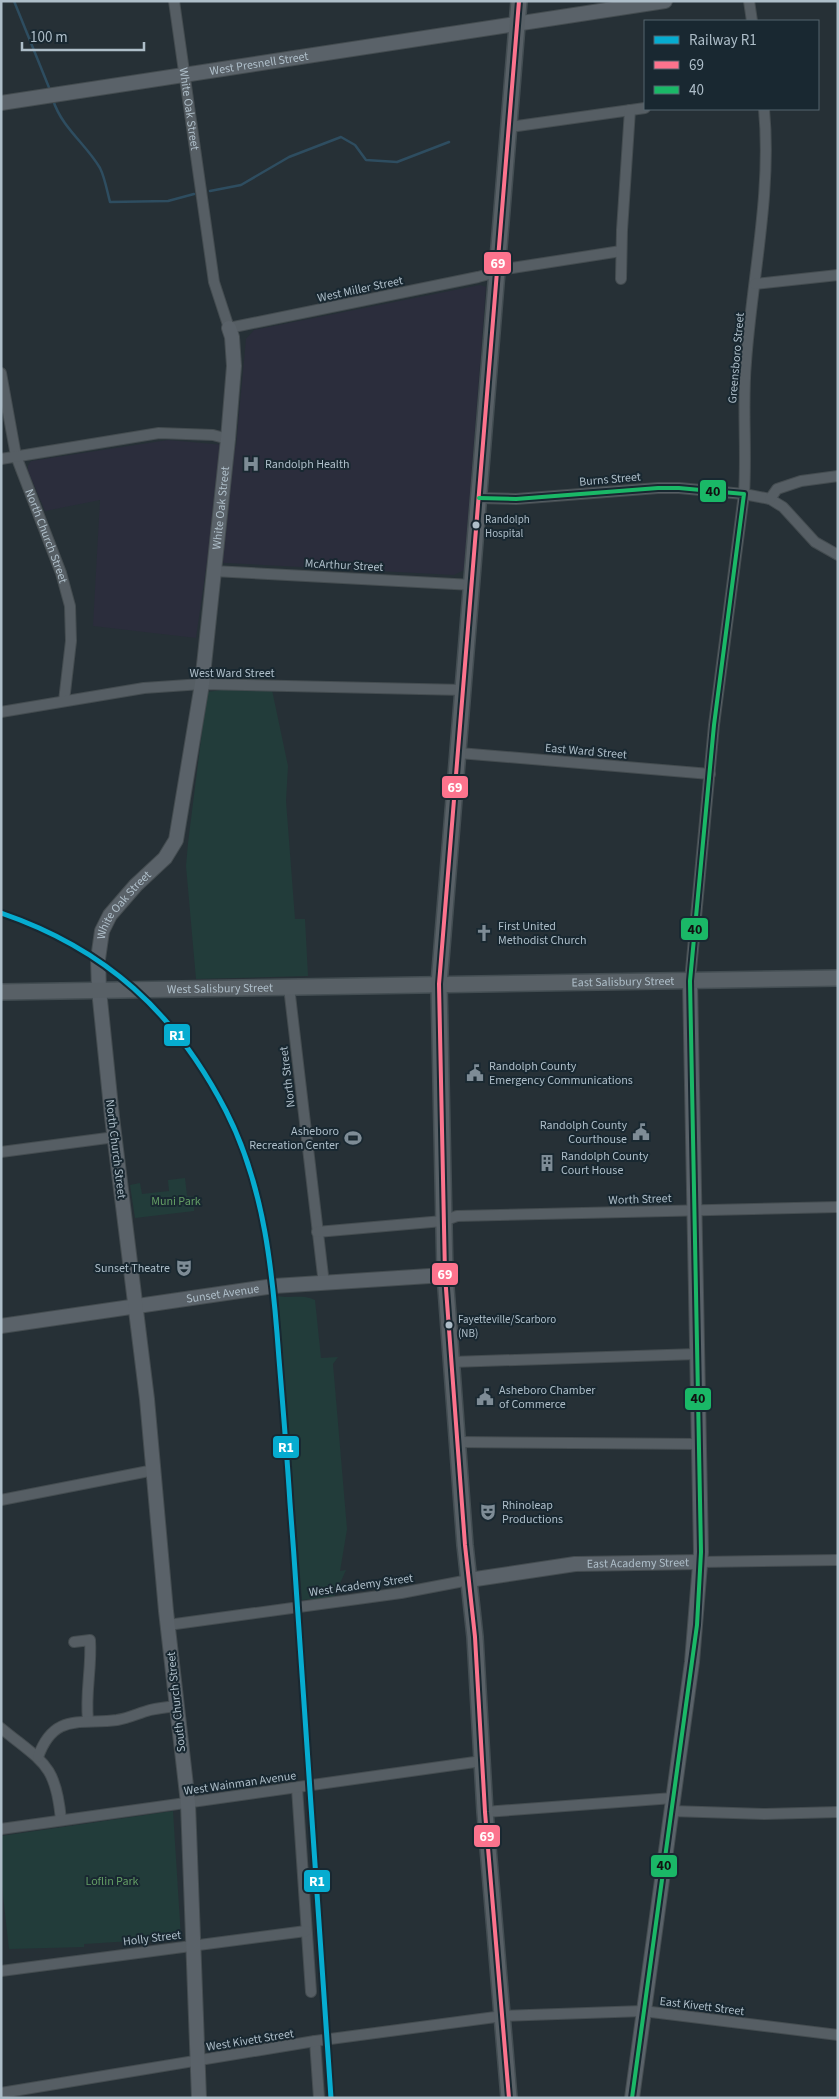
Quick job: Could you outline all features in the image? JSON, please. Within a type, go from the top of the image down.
[{"type":"main road","points":[[509,2098],[485,1812],[475,1637],[468,1580],[446,1275],[443,1221],[439,984],[473,585],[519,1]]},
{"type":"main road","name":"West Presnell Street","points":[[1,103],[665,1]]},
{"type":"main road","name":"White Oak Street","points":[[98,990],[98,959],[102,931],[110,914],[136,885],[165,858],[176,840],[202,684],[228,439],[234,366],[232,337],[229,328]]},
{"type":"main road","name":"East Salisbury Street","points":[[439,984],[838,978]]},
{"type":"main road","points":[[632,2098],[696,1624],[700,1562],[700,1444],[690,981]]},
{"type":"main road","name":"West Salisbury Street","points":[[1,992],[439,984]]},
{"type":"main road","name":"North Church Street","points":[[98,990],[136,1307]]},
{"type":"main road","name":"Sunset Avenue","points":[[1,1326],[274,1286],[446,1275]]},
{"type":"main road","name":"South Church Street","points":[[136,1307],[188,1803],[196,2061],[199,2098]]},
{"type":"main road","name":"East Academy Street","points":[[468,1580],[566,1564],[700,1562]]},
{"type":"street","name":"White Oak Street","points":[[174,1],[214,282],[229,328]]},
{"type":"street","points":[[749,1],[752,20]]},
{"type":"street","points":[[510,127],[644,108]]},
{"type":"street","points":[[621,279],[630,110]]},
{"type":"street","name":"Greensboro Street","points":[[690,981],[710,774],[744,494],[746,361],[766,167],[764,110]]},
{"type":"street","name":"West Miller Street","points":[[229,328],[497,272],[621,251]]},
{"type":"street","points":[[755,284],[838,275]]},
{"type":"street","name":"North Church Street","points":[[1,373],[16,456],[61,573],[70,606],[71,641],[64,701]]},
{"type":"street","points":[[1,459],[159,433],[213,435],[228,439]]},
{"type":"street","points":[[770,499],[777,489],[801,481],[838,476]]},
{"type":"street","name":"Burns Street","points":[[479,498],[516,499],[665,488],[744,494]]},
{"type":"street","points":[[744,494],[770,499],[783,507],[815,542],[838,555]]},
{"type":"street","name":"McArthur Street","points":[[213,572],[473,585]]},
{"type":"street","name":"West Ward Street","points":[[1,712],[144,688],[202,684],[464,690]]},
{"type":"street","name":"East Ward Street","points":[[459,753],[710,774]]},
{"type":"street","name":"North Street","points":[[289,987],[324,1284]]},
{"type":"street","points":[[1,1152],[115,1137]]},
{"type":"street","name":"Worth Street","points":[[317,1232],[443,1221],[457,1216],[838,1207]]},
{"type":"street","points":[[452,1362],[697,1354]]},
{"type":"street","points":[[459,1442],[700,1444]]},
{"type":"street","points":[[1,1500],[154,1470]]},
{"type":"street","name":"East Academy Street","points":[[700,1562],[838,1560]]},
{"type":"street","name":"West Academy Street","points":[[168,1626],[401,1593],[468,1580]]},
{"type":"street","points":[[74,1642],[90,1640],[92,1657],[87,1708],[88,1720]]},
{"type":"street","points":[[38,1757],[41,1748],[58,1728],[70,1722],[117,1720],[134,1717],[150,1710],[177,1706]]},
{"type":"street","points":[[1,1728],[47,1766],[55,1783],[61,1820]]},
{"type":"street","name":"West Wainman Avenue","points":[[1,1829],[482,1761]]},
{"type":"street","points":[[297,1788],[311,1992]]},
{"type":"street","points":[[485,1812],[672,1804],[765,1814],[838,1812]]},
{"type":"street","name":"Holly Street","points":[[1,1970],[306,1931]]},
{"type":"street","name":"East Kivett Street","points":[[503,2016],[643,2011],[838,2035]]},
{"type":"street","name":"West Kivett Street","points":[[1,2094],[315,2041],[503,2016]]},
{"type":"street","points":[[315,2041],[319,2098]]},
{"type":"shaded area","name":"Randolph Health","points":[[480,285],[486,287],[464,570],[454,575],[207,562],[196,638],[93,626],[100,500],[45,511],[28,471],[31,461],[168,440],[236,446],[246,339],[254,330]]},
{"type":"green space","points":[[228,689],[272,690],[288,766],[286,801],[295,919],[305,919],[308,976],[196,979],[186,866],[188,843],[207,692]]},
{"type":"green space","name":"Muni Park","points":[[185,1178],[187,1196],[194,1197],[194,1211],[135,1218],[130,1185],[140,1183],[142,1194],[169,1191],[168,1180]]},
{"type":"green space","points":[[278,1296],[305,1297],[315,1300],[321,1358],[338,1357],[333,1364],[347,1529],[340,1571],[346,1570],[334,1597],[302,1600]]},
{"type":"green space","name":"Loflin Park","points":[[173,1811],[181,1938],[84,1944],[84,1947],[9,1949],[1,1878],[1,1836]]},
{"type":"waterway","points":[[14,1],[50,90]]},
{"type":"waterway","points":[[53,100],[62,119],[100,168],[110,202],[168,201],[194,194]]},
{"type":"waterway","points":[[210,191],[241,185],[289,157],[341,137],[355,145],[366,160],[397,162],[449,142]]},
{"type":"rail line","name":"R1","points":[[1,913],[39,928],[73,945],[105,965],[134,988],[160,1014],[184,1043],[206,1076],[226,1111],[250,1170],[265,1232],[277,1327],[331,2098]]},
{"type":"transit line","name":"69","points":[[509,2098],[485,1812],[475,1637],[465,1545],[445,1275],[439,984],[519,1]]},
{"type":"transit line","name":"40","points":[[479,498],[516,499],[658,488],[744,494],[714,725],[690,981],[701,1552],[697,1625],[632,2098]]},
{"type":"place","name":"Randolph Health","points":[[251,464]]},
{"type":"place","name":"Randolph Hospital","points":[[476,525]]},
{"type":"place","name":"First United Methodist Church","points":[[484,933]]},
{"type":"place","name":"Randolph County Emergency Communications","points":[[475,1073]]},
{"type":"place","name":"Randolph County Courthouse","points":[[641,1132]]},
{"type":"place","name":"Asheboro Recreation Center","points":[[353,1138]]},
{"type":"place","name":"Randolph County Court House","points":[[547,1163]]},
{"type":"place","name":"Sunset Theatre","points":[[184,1268]]},
{"type":"place","name":"Fayetteville/Scarboro (NB)","points":[[449,1325]]},
{"type":"place","name":"Asheboro Chamber of Commerce","points":[[485,1397]]},
{"type":"place","name":"Rhinoleap Productions","points":[[488,1512]]}]
